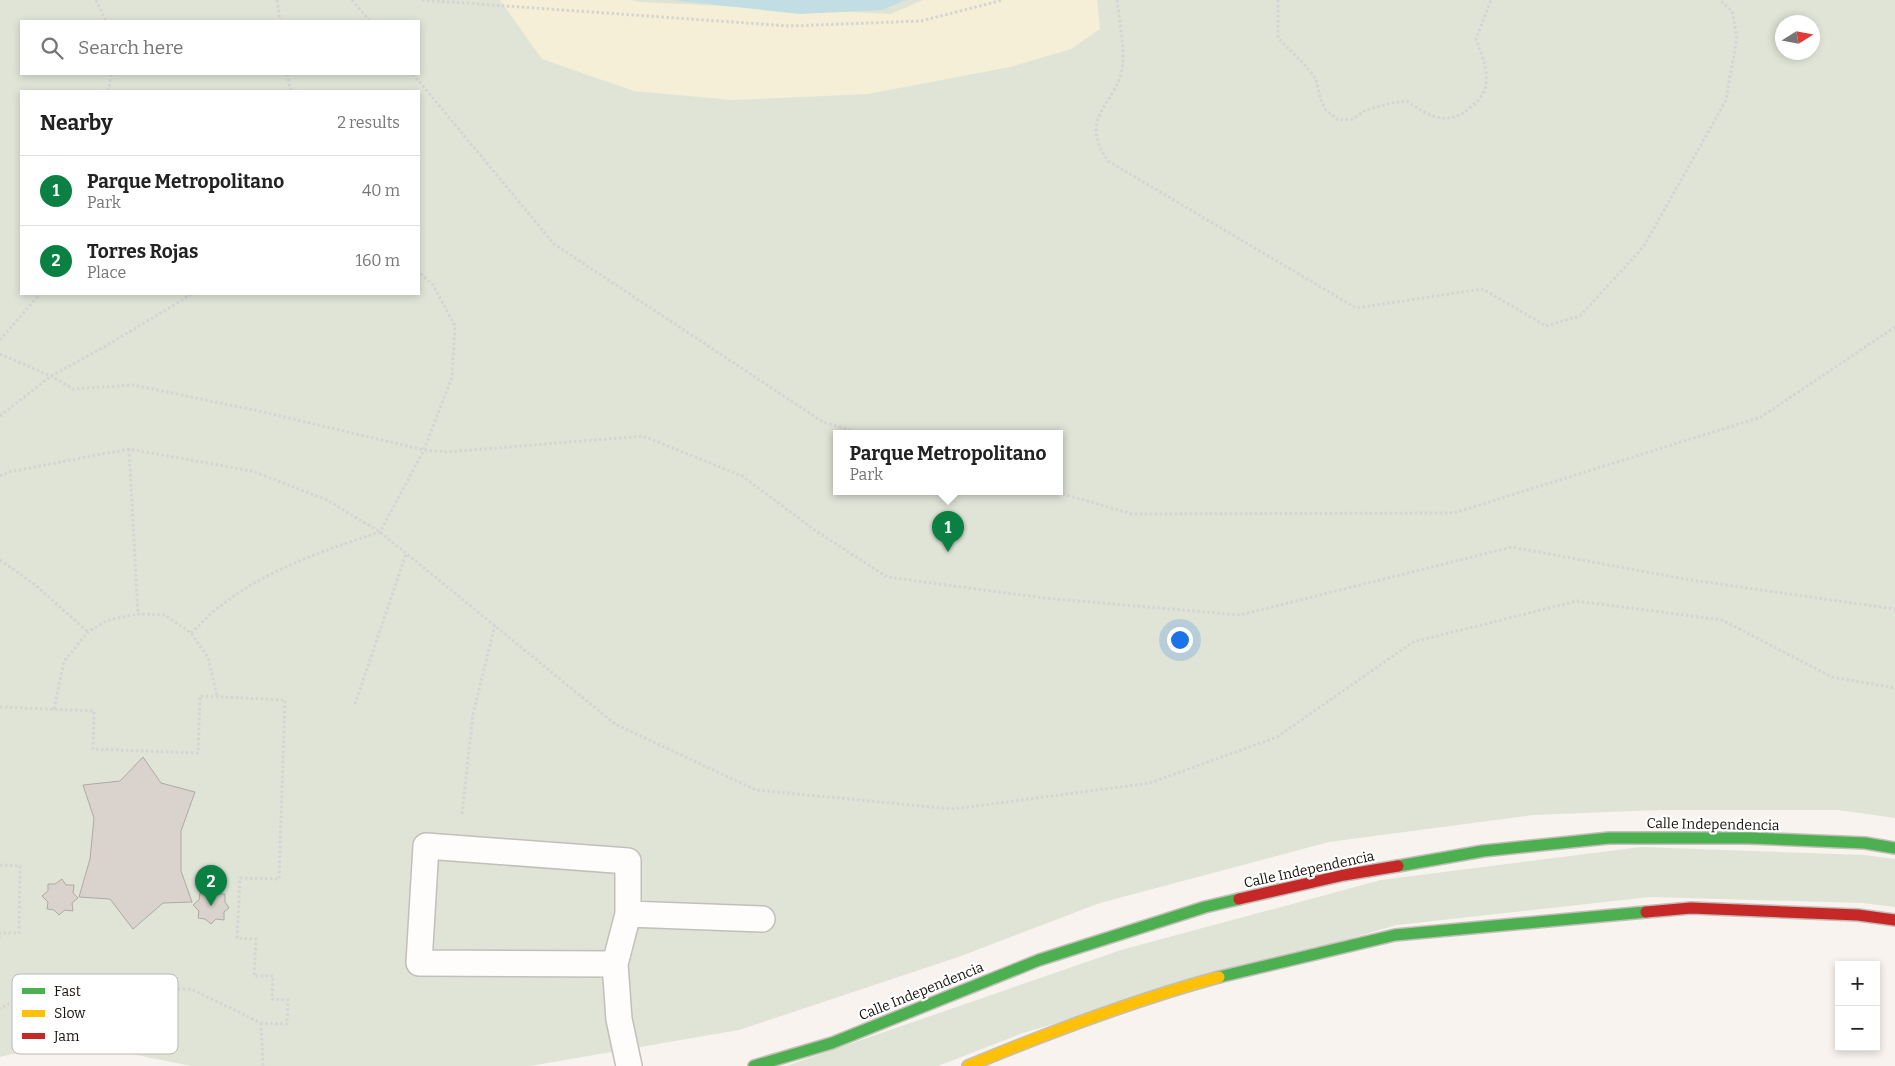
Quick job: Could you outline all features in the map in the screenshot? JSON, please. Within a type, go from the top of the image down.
[{"type":"street","name":"Calle Independencia","points":[[754,1066],[832,1043],[1039,960],[1205,907],[1344,875],[1483,851],[1609,838],[1748,838],[1865,843],[1895,848]]},
{"type":"street","points":[[968,1066],[1029,1041],[1170,990],[1251,968],[1395,935],[1691,908],[1858,915],[1895,920]]},
{"type":"lane","points":[[615,964],[419,964],[426,846],[628,861],[628,914],[615,964],[619,1019],[629,1066]]},
{"type":"lane","points":[[628,914],[762,919]]},
{"type":"path","points":[[96,0],[106,20]]},
{"type":"path","points":[[277,0],[280,20]]},
{"type":"path","points":[[352,0],[369,20]]},
{"type":"path","points":[[422,0],[790,26],[921,21],[1003,0]]},
{"type":"path","points":[[1117,0],[1123,62],[1120,75],[1098,118],[1096,133],[1099,147],[1108,162],[1356,308],[1483,289],[1546,326],[1580,316],[1644,246],[1726,100],[1737,37],[1732,11],[1720,0]]},
{"type":"path","points":[[1278,0],[1278,38],[1316,79],[1320,98],[1326,110],[1338,120],[1353,118],[1366,110],[1391,103],[1407,101],[1426,115],[1441,119],[1455,118],[1468,110],[1479,101],[1486,86],[1486,66],[1476,39],[1491,0]]},
{"type":"path","points":[[108,90],[111,75]]},
{"type":"path","points":[[288,75],[291,90]]},
{"type":"path","points":[[414,75],[554,244],[823,422],[850,430]]},
{"type":"path","points":[[191,633],[222,604],[259,580],[311,555],[380,532],[424,450],[452,376],[455,326],[433,285],[420,273]]},
{"type":"path","points":[[0,340],[39,295]]},
{"type":"path","points":[[0,416],[51,376],[106,346],[190,295]]},
{"type":"path","points":[[1063,494],[1132,514],[1454,513],[1761,417],[1895,327]]},
{"type":"path","points":[[0,354],[51,376],[74,389],[132,385],[424,450],[448,452],[643,436],[742,476],[816,531],[887,577],[1044,598],[1240,616],[1512,547],[1684,579],[1895,609]]},
{"type":"path","points":[[0,476],[8,472],[129,449],[252,470],[327,500],[380,532],[615,724],[756,790],[953,809],[1150,783],[1277,737],[1413,642],[1577,601],[1722,620],[1832,677],[1895,688]]},
{"type":"path","points":[[129,449],[138,614]]},
{"type":"path","points":[[355,704],[406,554]]},
{"type":"path","points":[[0,560],[34,584],[88,632]]},
{"type":"path","points":[[54,709],[64,661],[88,632],[108,620],[138,614],[164,615],[191,633],[208,657],[217,696]]},
{"type":"path","points":[[459,848],[473,714],[495,625]]},
{"type":"path","points":[[0,708],[94,711],[93,749],[198,753],[200,696],[285,700],[279,879],[240,878],[237,938],[256,940],[254,976],[273,976],[272,999],[288,1000],[287,1024],[261,1023],[192,989],[178,989]]},
{"type":"path","points":[[0,865],[20,866],[19,933],[0,933],[0,938]]},
{"type":"path","points":[[0,1009],[12,1002]]},
{"type":"path","points":[[261,1023],[263,1066]]},
{"type":"shaded area","points":[[0,0],[1895,0],[1895,818],[1838,810],[1659,810],[1534,815],[1329,842],[1100,903],[961,956],[739,1030],[530,1066],[191,1066],[132,1054],[178,1054],[178,974],[12,974],[12,1054],[0,1057]]},
{"type":"shaded area","points":[[1641,847],[1865,855],[1895,859],[1895,907],[1862,903],[1650,897],[1397,925],[1023,1033],[938,1066],[786,1066],[1121,950],[1381,880]]},
{"type":"sand","points":[[500,0],[631,0],[640,2],[891,14],[923,0],[1097,0],[1100,29],[1071,49],[1010,67],[868,94],[733,100],[634,91],[542,59]]},
{"type":"water","points":[[670,0],[906,0],[882,10],[800,14]]},
{"type":"building","points":[[143,757],[161,783],[195,792],[181,831],[181,871],[192,902],[163,903],[133,929],[110,899],[79,897],[90,859],[94,818],[83,785],[120,781]]},
{"type":"building","points":[[62,879],[66,885],[74,885],[73,893],[78,898],[72,903],[73,911],[65,910],[59,915],[54,910],[47,909],[48,902],[42,896],[48,891],[48,884],[55,884]]},
{"type":"building","points":[[213,888],[217,894],[225,894],[225,902],[229,908],[224,912],[224,920],[216,919],[211,924],[205,919],[198,918],[199,911],[193,905],[199,900],[200,893],[207,893]]},
{"type":"traffic: fast","points":[[1398,866],[1483,851],[1609,838],[1748,838],[1865,843],[1895,848]]},
{"type":"traffic: fast","points":[[754,1066],[832,1043],[1039,960],[1205,907],[1239,899]]},
{"type":"traffic: fast","points":[[1219,977],[1395,935],[1646,912]]},
{"type":"traffic: slow","points":[[968,1066],[1092,1017],[1219,977]]},
{"type":"traffic: jam","points":[[1239,899],[1344,875],[1398,866]]},
{"type":"traffic: jam","points":[[1646,912],[1691,908],[1858,915],[1895,920]]},
{"type":"place","name":"Parque Metropolitano","points":[[948,552]]},
{"type":"place","name":"Torres Rojas","points":[[211,906]]}]
